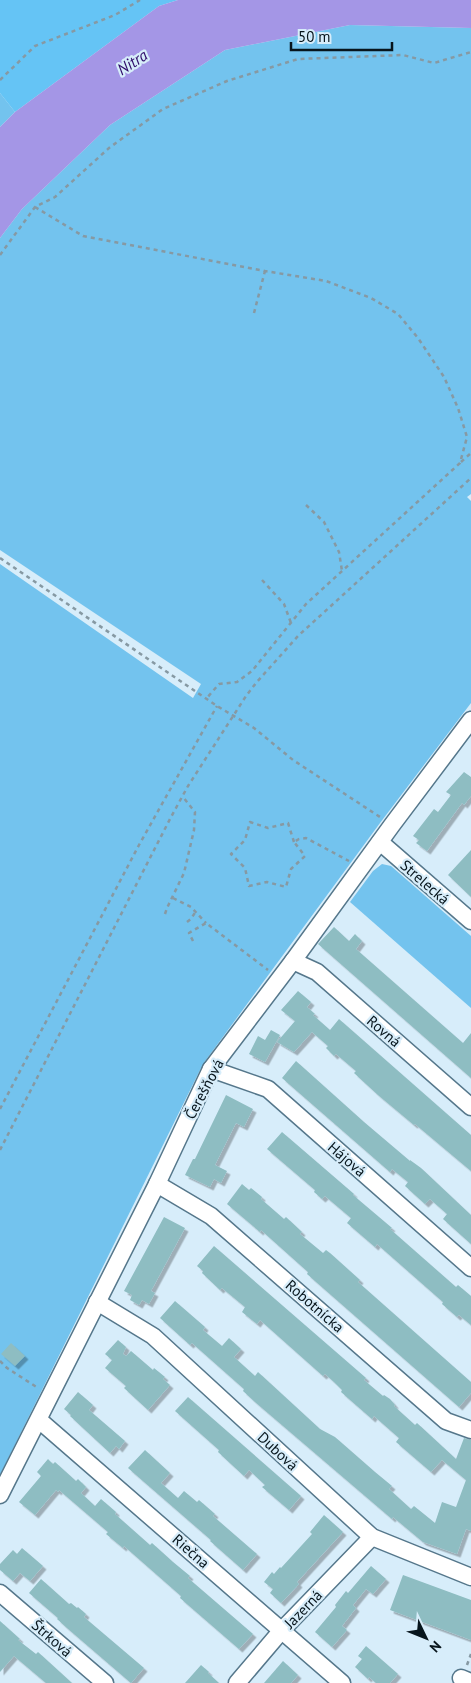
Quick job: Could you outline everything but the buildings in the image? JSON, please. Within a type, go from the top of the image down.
[{"type":"street","name":"Čerešňová","points":[[0,1495],[157,1184],[211,1069],[471,720]]},
{"type":"street","name":"Strelecká","points":[[380,842],[471,921]]},
{"type":"street","name":"Rovná","points":[[293,961],[317,972],[471,1107]]},
{"type":"street","name":"Hájová","points":[[211,1069],[268,1089],[471,1268]]},
{"type":"street","name":"Robotnícka","points":[[157,1184],[211,1216],[446,1421],[471,1430]]},
{"type":"street","name":"Dubová","points":[[98,1302],[153,1336],[372,1537],[471,1577]]},
{"type":"street","name":"Riečna","points":[[39,1420],[342,1683]]},
{"type":"street","name":"Jazerná","points":[[237,1683],[282,1630],[372,1537]]},
{"type":"street","name":"Štrková","points":[[0,1592],[105,1683]]},
{"type":"path","points":[[0,80],[35,46],[115,15],[140,0]]},
{"type":"path","points":[[0,255],[35,207],[55,196],[109,148],[163,109],[227,81],[298,59],[403,55],[434,63],[471,52]]},
{"type":"path","points":[[35,207],[83,236],[326,281],[371,298],[398,314],[418,338],[444,377],[458,408],[467,437],[460,463]]},
{"type":"path","points":[[254,313],[265,271]]},
{"type":"path","points":[[206,699],[219,684],[237,682],[252,671],[306,604],[471,453]]},
{"type":"path","points":[[0,1150],[182,797],[233,714],[256,682],[298,636],[471,478]]},
{"type":"path","points":[[306,505],[324,522],[339,552],[342,571]]},
{"type":"path","points":[[0,558],[206,699],[254,728],[293,760],[392,825]]},
{"type":"path","points":[[262,580],[284,604],[291,623]]},
{"type":"path","points":[[0,1109],[139,846],[217,706]]},
{"type":"path","points":[[166,914],[184,873],[194,830],[195,812],[182,797]]},
{"type":"path","points":[[250,822],[268,828],[288,823],[294,842],[305,856],[291,869],[286,887],[267,882],[249,886],[245,868],[231,854],[245,840],[250,822]]},
{"type":"path","points":[[294,842],[306,838],[353,863]]},
{"type":"path","points":[[172,898],[191,907],[206,923],[271,973]]},
{"type":"path","points":[[187,922],[196,911]]},
{"type":"path","points":[[193,941],[189,933],[206,923]]},
{"type":"path","points":[[0,1362],[27,1382],[51,1394]]},
{"type":"shaded area","points":[[0,0],[178,0],[159,6],[15,112],[0,93]]},
{"type":"shaded area","points":[[350,25],[471,28],[471,494],[467,497],[471,501],[471,703],[380,823],[203,1064],[0,1475],[0,564],[193,698],[201,684],[0,550],[0,238],[22,209],[110,125],[225,50]]},
{"type":"shaded area","points":[[0,93],[15,112],[0,127]]},
{"type":"shaded area","points":[[382,864],[391,866],[471,936],[471,1008],[350,902],[373,871]]},
{"type":"water","name":"Nitra","points":[[178,0],[471,0],[471,28],[350,25],[225,50],[110,125],[22,209],[0,238],[0,127],[15,112],[159,6]]}]
